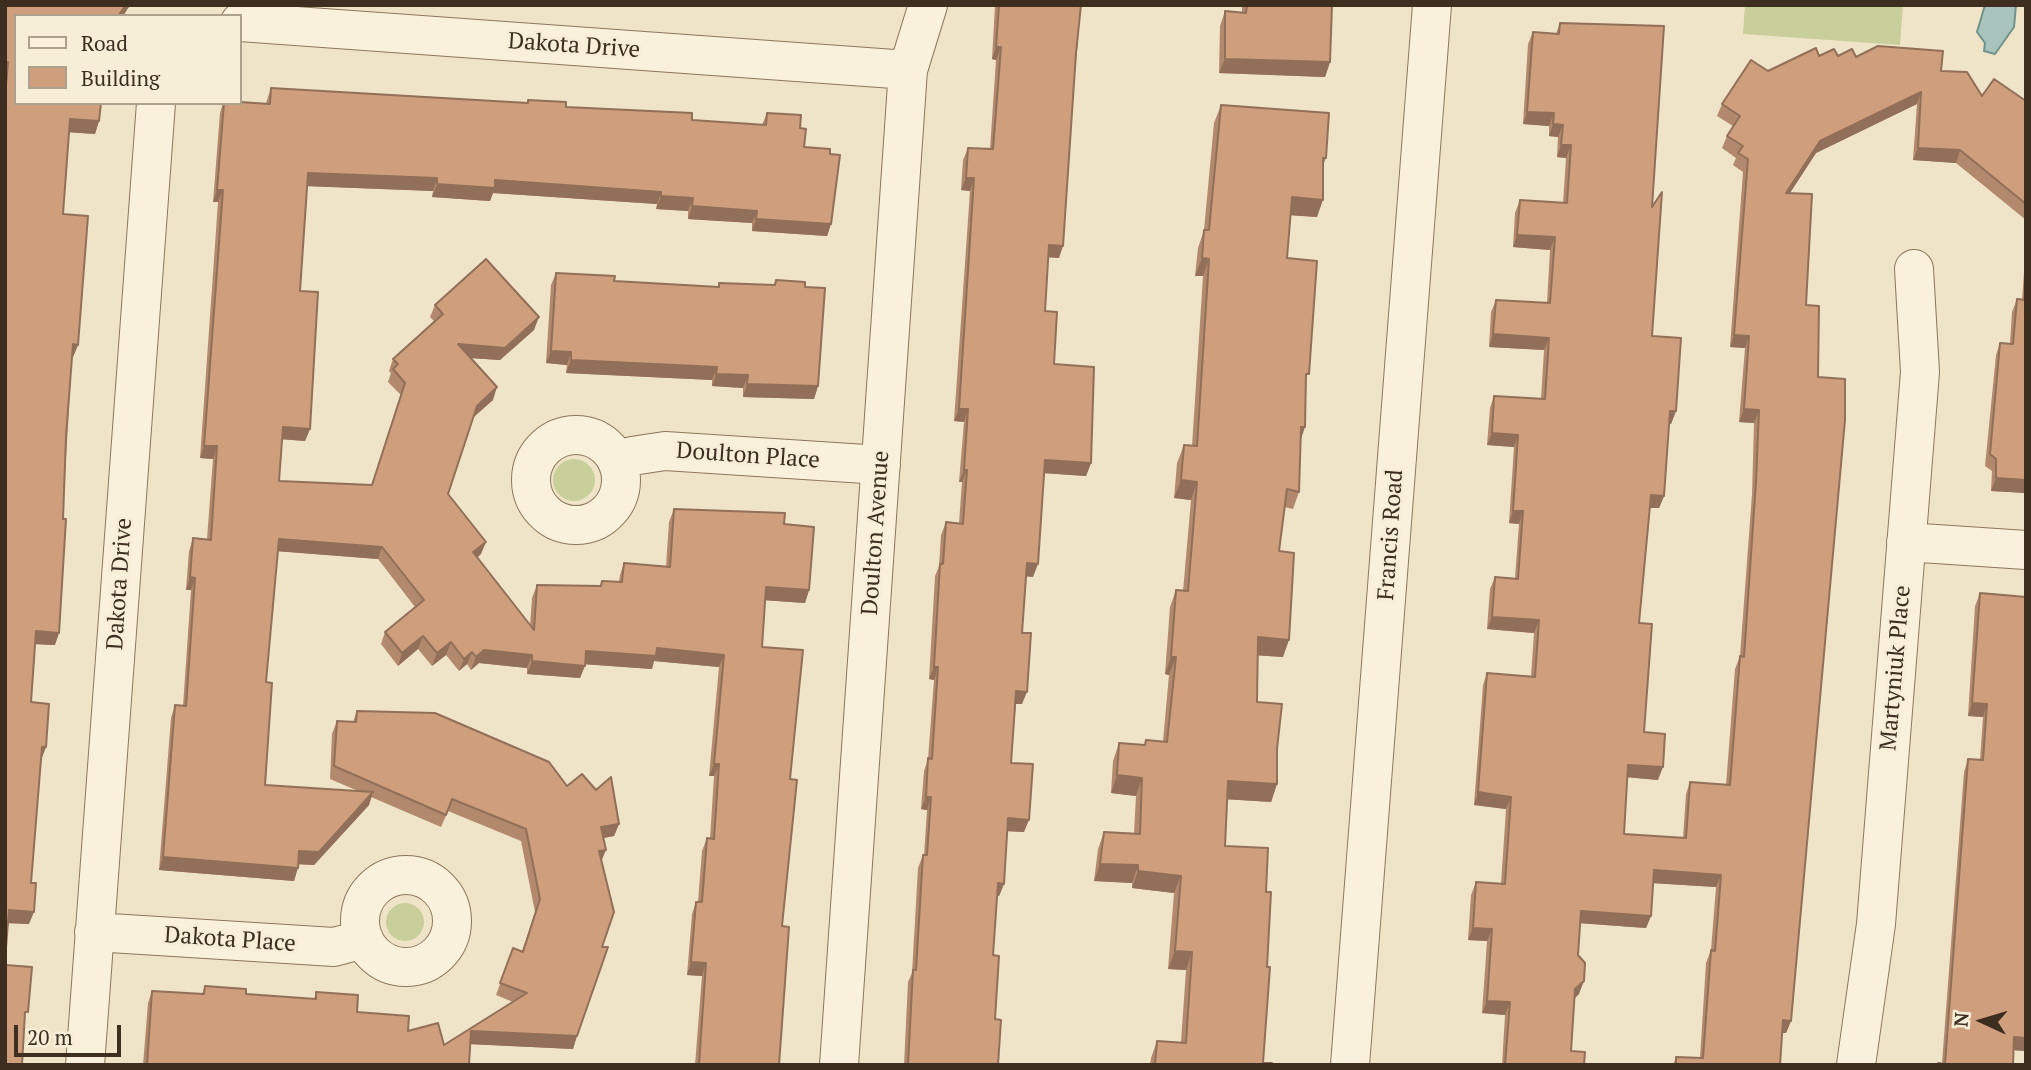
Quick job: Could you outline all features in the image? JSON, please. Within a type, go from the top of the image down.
[{"type":"street","name":"Doulton Avenue","points":[[839,1065],[908,70],[928,5]]},
{"type":"street","name":"Francis Road","points":[[1350,1065],[1432,5]]},
{"type":"street","name":"Dakota Drive","points":[[242,22],[908,70]]},
{"type":"street","name":"Dakota Drive","points":[[85,1065],[156,105]]},
{"type":"street","name":"Martyniuk Place","points":[[1856,1065],[1873,948],[1920,372],[1914,270]]},
{"type":"street","name":"Doulton Place","points":[[618,463],[632,456],[665,451],[881,464]]},
{"type":"street","points":[[1906,542],[2026,550]]},
{"type":"street","name":"Dakota Place","points":[[94,932],[334,947],[364,939]]},
{"type":"green space","points":[[1745,5],[1903,5],[1900,45],[1743,34]]},
{"type":"green space","points":[[574,459],[589,465],[595,480],[589,495],[574,501],[559,495],[553,480],[559,465]]},
{"type":"green space","points":[[405,903],[418,909],[424,922],[418,935],[405,941],[392,935],[386,922],[392,909]]},
{"type":"water","points":[[1985,5],[2016,5],[2014,27],[1995,54],[1984,51],[1985,43],[1977,32]]},
{"type":"building","points":[[5,5],[126,5],[119,14],[14,14],[14,105],[101,105],[99,121],[70,119],[63,214],[88,216],[78,345],[73,344],[66,436],[63,519],[66,519],[59,633],[36,631],[31,702],[49,704],[46,747],[42,747],[31,883],[36,883],[34,912],[9,910],[5,960],[5,98],[8,62],[5,62]]},
{"type":"building","points":[[999,5],[1081,5],[1063,246],[1049,245],[1045,311],[1057,312],[1054,364],[1094,367],[1091,463],[1045,460],[1038,564],[1027,563],[1022,633],[1031,633],[1027,692],[1016,691],[1011,763],[1033,764],[1029,820],[1008,818],[1004,884],[998,883],[993,955],[999,956],[995,1019],[1001,1020],[998,1065],[908,1065],[913,970],[916,970],[923,855],[927,855],[931,797],[926,797],[928,758],[932,759],[938,667],[934,667],[940,564],[943,564],[946,522],[963,524],[967,470],[964,470],[968,409],[959,409],[974,178],[966,178],[968,148],[993,149],[1001,47],[996,47]]},
{"type":"building","points":[[1247,5],[1332,5],[1330,62],[1225,59],[1225,11],[1246,13]]},
{"type":"building","points":[[1560,23],[1664,26],[1652,207],[1662,192],[1652,336],[1681,338],[1676,411],[1670,411],[1664,496],[1651,495],[1639,623],[1652,624],[1644,732],[1665,734],[1663,767],[1628,765],[1624,834],[1686,838],[1690,782],[1730,785],[1740,656],[1744,657],[1759,410],[1744,409],[1749,336],[1734,335],[1748,159],[1738,153],[1743,146],[1727,136],[1740,116],[1722,104],[1751,60],[1768,71],[1816,48],[1819,56],[1834,49],[1838,56],[1852,49],[1856,57],[1878,46],[1943,51],[1941,71],[1967,72],[1982,96],[1994,79],[2026,101],[2026,204],[1960,150],[1918,148],[1921,92],[1820,141],[1786,193],[1812,194],[1806,305],[1819,306],[1818,377],[1845,379],[1845,420],[1791,1021],[1783,1020],[1780,1065],[1676,1065],[1676,1057],[1703,1058],[1711,950],[1715,951],[1721,875],[1654,870],[1651,916],[1581,911],[1578,955],[1585,963],[1584,981],[1575,989],[1571,1051],[1585,1052],[1584,1065],[1505,1065],[1510,1002],[1487,1001],[1492,929],[1473,928],[1476,882],[1505,884],[1511,797],[1478,792],[1487,673],[1535,677],[1539,620],[1492,617],[1495,577],[1518,579],[1523,511],[1513,511],[1518,435],[1492,433],[1494,396],[1545,399],[1549,338],[1493,334],[1496,300],[1550,303],[1555,237],[1517,235],[1520,200],[1567,203],[1571,145],[1561,145],[1563,125],[1553,124],[1554,113],[1527,112],[1533,32],[1559,34]]},
{"type":"building","points":[[271,88],[528,103],[528,100],[566,102],[566,107],[692,113],[692,120],[766,125],[767,113],[801,115],[800,128],[806,129],[804,147],[830,149],[830,154],[840,155],[831,224],[756,219],[757,211],[692,206],[693,198],[661,196],[661,192],[495,180],[495,188],[437,184],[437,178],[308,173],[300,291],[318,292],[310,429],[283,427],[279,481],[372,485],[405,383],[393,369],[398,364],[393,359],[443,314],[435,305],[486,259],[539,317],[505,348],[458,344],[497,387],[477,406],[448,494],[486,542],[473,552],[534,630],[537,585],[601,586],[602,581],[622,582],[624,563],[670,567],[674,509],[785,513],[784,524],[814,527],[809,590],[766,587],[762,647],[803,650],[790,779],[797,780],[782,926],[789,927],[779,1065],[699,1065],[706,963],[691,962],[696,902],[702,902],[707,838],[714,839],[719,764],[714,764],[724,655],[657,648],[656,656],[586,651],[585,666],[532,661],[532,655],[484,650],[476,657],[472,652],[464,659],[451,642],[437,653],[423,636],[402,653],[385,632],[424,600],[382,547],[279,539],[266,682],[272,683],[265,785],[373,792],[319,852],[299,851],[298,868],[163,857],[175,705],[186,706],[195,578],[190,577],[193,538],[211,540],[217,446],[204,446],[223,190],[217,190],[224,105],[242,105],[242,102],[270,104]]},
{"type":"building","points":[[1221,105],[1329,113],[1326,158],[1323,158],[1323,200],[1292,197],[1287,258],[1317,261],[1309,374],[1306,374],[1305,427],[1301,427],[1299,492],[1287,489],[1279,551],[1294,553],[1289,640],[1258,637],[1257,702],[1282,704],[1277,749],[1277,784],[1228,781],[1225,846],[1268,848],[1266,892],[1271,892],[1267,967],[1270,967],[1263,1063],[1272,1065],[1155,1065],[1157,1041],[1186,1043],[1192,952],[1175,951],[1181,876],[1138,871],[1138,865],[1100,864],[1104,832],[1140,834],[1142,778],[1117,775],[1119,743],[1145,745],[1146,740],[1167,742],[1176,657],[1171,657],[1176,590],[1188,591],[1197,482],[1181,480],[1184,445],[1197,446],[1209,259],[1202,258],[1204,230],[1209,230]]},
{"type":"building","points":[[556,273],[615,276],[614,281],[719,287],[719,283],[775,285],[776,280],[805,282],[805,287],[825,288],[818,386],[747,384],[748,375],[716,374],[717,367],[571,360],[571,352],[551,351]]},
{"type":"building","points":[[2017,299],[2026,300],[2026,480],[1996,478],[1996,459],[1990,454],[2000,343],[2013,344]]},
{"type":"building","points":[[1980,593],[2026,597],[2026,1038],[2014,1037],[2013,1065],[1937,1065],[1945,1064],[1968,759],[1983,760],[1987,704],[1972,703]]},
{"type":"building","points":[[357,711],[435,713],[549,762],[567,786],[582,774],[596,790],[611,777],[619,824],[601,827],[606,850],[599,851],[614,912],[602,947],[608,947],[577,1036],[471,1031],[469,1065],[147,1065],[152,991],[204,994],[205,986],[246,989],[246,994],[316,999],[316,992],[358,995],[357,1012],[409,1016],[408,1031],[438,1023],[444,1045],[527,993],[500,983],[513,948],[523,952],[540,899],[526,829],[452,799],[446,815],[334,766],[337,721],[356,722]]},
{"type":"building","points":[[5,965],[32,967],[28,1012],[25,1012],[22,1065],[5,1065]]}]
